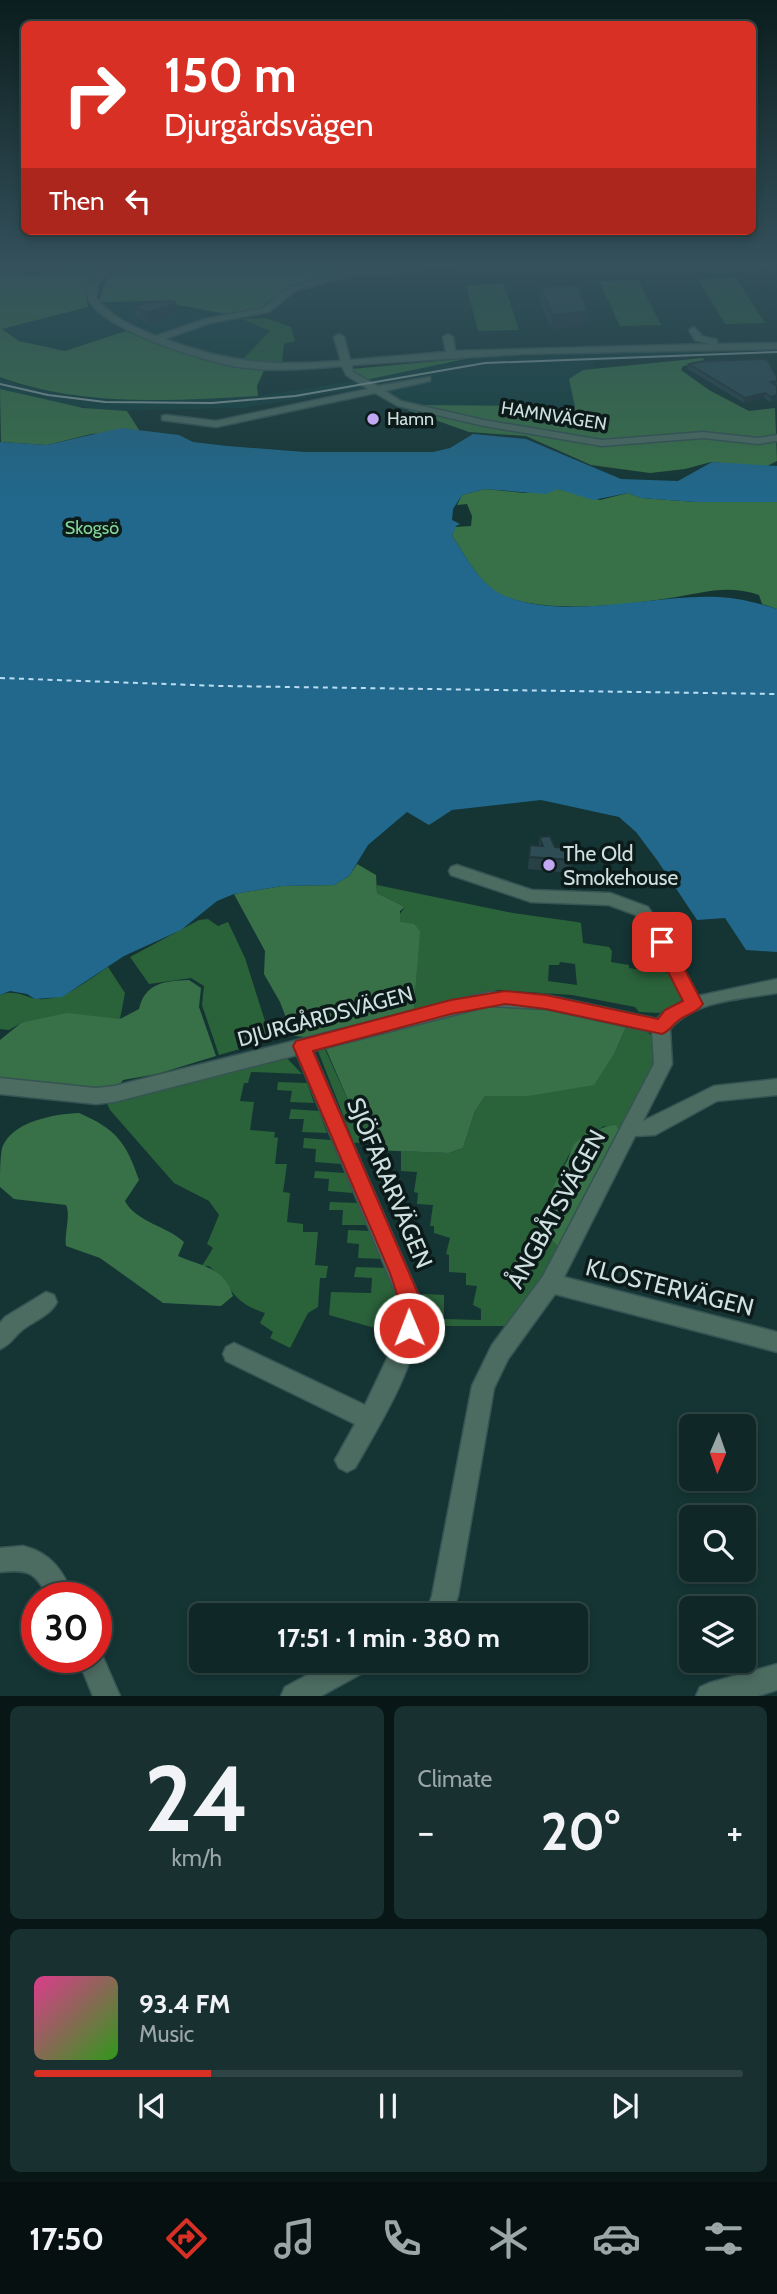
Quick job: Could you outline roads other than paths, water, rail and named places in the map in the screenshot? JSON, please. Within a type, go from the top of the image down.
[{"type":"street","points":[[164,342],[198,355],[241,364],[294,365],[451,354],[777,346]]},
{"type":"street","points":[[340,342],[343,361]]},
{"type":"street","points":[[449,342],[451,354]]},
{"type":"street","points":[[714,342],[718,347]]},
{"type":"street","name":"HAMNVÄGEN","points":[[343,361],[349,373],[389,400],[484,423],[602,443],[704,435],[758,441],[777,438]]},
{"type":"street","points":[[166,418],[216,424],[428,379]]},
{"type":"street","points":[[457,871],[531,896],[610,899],[642,911],[658,934],[694,1004]]},
{"type":"street","points":[[662,1027],[672,1015],[694,1004],[777,986]]},
{"type":"street","name":"DJURGÅRDSVÄGEN","points":[[0,1086],[96,1096],[462,1004],[505,998],[546,1002],[662,1027]]},
{"type":"street","name":"ÅNGBÅTSVÄGEN","points":[[442,1603],[483,1387],[500,1352],[550,1283],[663,1063],[662,1027]]},
{"type":"street","name":"SJÖFARARVÄGEN","points":[[302,1046],[411,1303],[409,1328],[370,1419],[347,1460]]},
{"type":"street","points":[[630,1128],[648,1129],[714,1094],[777,1087]]},
{"type":"street","name":"KLOSTERVÄGEN","points":[[550,1283],[777,1342]]},
{"type":"street","points":[[0,1339],[13,1324],[46,1302]]},
{"type":"street","points":[[234,1354],[370,1419]]},
{"type":"street","points":[[0,1560],[35,1560],[46,1568],[53,1582]]},
{"type":"street","points":[[97,1673],[107,1696]]},
{"type":"street","points":[[294,1696],[337,1673]]},
{"type":"street","points":[[709,1696],[777,1677]]},
{"type":"water","points":[[121,428],[179,435],[193,442],[305,452],[433,452],[450,448],[473,434],[526,439],[621,479],[678,481],[712,462],[777,466],[777,502],[696,502],[641,498],[628,493],[593,500],[558,489],[546,494],[485,489],[462,495],[453,509],[452,520],[460,524],[456,526],[452,536],[474,570],[488,585],[505,596],[530,603],[583,607],[719,597],[777,609],[777,952],[746,950],[725,918],[697,920],[636,832],[619,817],[541,800],[452,810],[429,825],[407,812],[368,845],[349,876],[334,885],[282,886],[234,894],[217,901],[181,930],[124,956],[62,997],[35,999],[27,994],[10,991],[0,995],[0,442],[47,445]]},
{"type":"railway","points":[[0,384],[48,395],[105,402],[212,403],[295,396],[485,363],[777,352]]},
{"type":"place","name":"Hamn","points":[[373,419]]},
{"type":"place","name":"The Old Smokehouse","points":[[549,865]]},
{"type":"park label","name":"Skogsö","points":[[92,528]]}]
